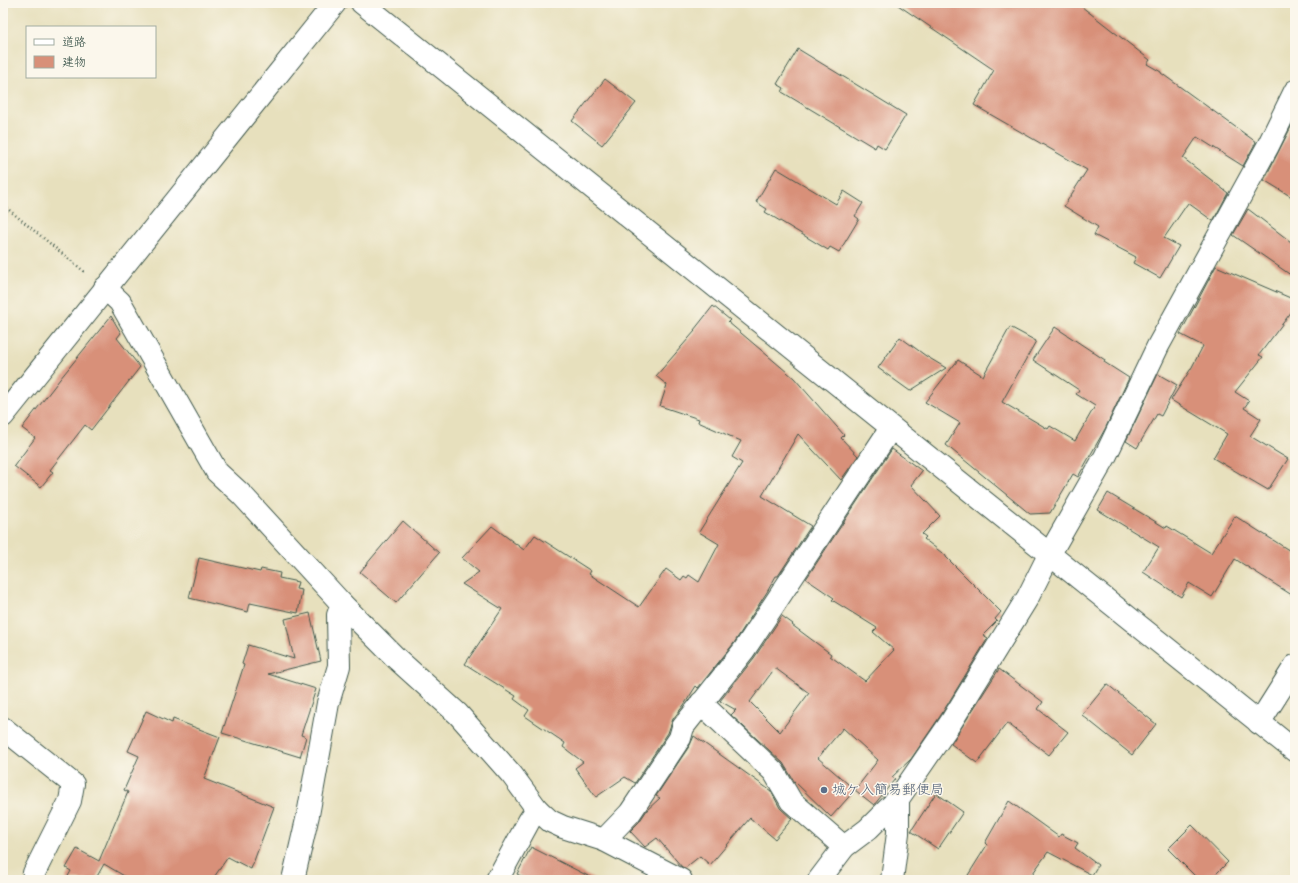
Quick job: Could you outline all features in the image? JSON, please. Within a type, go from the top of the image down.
[{"type":"street","points":[[3,416],[335,3]]},
{"type":"street","points":[[362,3],[1295,752]]},
{"type":"street","points":[[819,880],[844,847],[868,829],[898,799],[951,722],[1028,597],[1049,555],[1105,457],[1158,346],[1268,146],[1295,91]]},
{"type":"street","points":[[105,288],[120,302],[217,472],[242,495],[342,604],[397,659],[458,714],[512,775],[537,809],[550,821],[563,827],[604,840],[681,880]]},
{"type":"street","points":[[604,840],[630,812],[644,793],[680,738],[683,727],[744,650],[892,428]]},
{"type":"street","points":[[293,880],[308,815],[328,703],[339,666],[338,615],[342,604]]},
{"type":"street","points":[[1259,723],[1295,666]]},
{"type":"street","points":[[702,703],[774,772],[791,801],[844,847]]},
{"type":"street","points":[[3,728],[73,784],[70,801],[34,873],[33,880]]},
{"type":"street","points":[[892,880],[898,833],[898,799]]},
{"type":"street","points":[[497,880],[537,809]]},
{"type":"path","points":[[3,205],[105,288]]},
{"type":"building","points":[[895,3],[1077,3],[1150,60],[1147,64],[1161,72],[1256,142],[1243,166],[1197,137],[1183,158],[1228,193],[1213,221],[1188,203],[1164,238],[1179,246],[1160,278],[1133,263],[1136,257],[1094,235],[1098,227],[1064,206],[1087,170],[974,105],[994,70]]},
{"type":"building","points":[[798,49],[906,115],[885,149],[877,144],[875,148],[782,92],[784,88],[777,84]]},
{"type":"building","points":[[605,79],[636,103],[602,145],[572,121]]},
{"type":"building","points":[[1295,119],[1295,199],[1264,180]]},
{"type":"building","points":[[776,168],[836,204],[844,191],[863,203],[855,216],[859,219],[839,252],[830,247],[828,250],[765,212],[767,209],[756,202]]},
{"type":"building","points":[[1248,209],[1295,245],[1295,278],[1233,235]]},
{"type":"building","points":[[1216,266],[1295,300],[1295,307],[1259,355],[1263,357],[1235,392],[1249,401],[1244,408],[1261,419],[1250,436],[1288,459],[1268,490],[1213,458],[1227,434],[1171,400],[1192,367],[1203,346],[1180,334]]},
{"type":"building","points":[[713,306],[730,320],[728,322],[794,378],[844,435],[841,438],[858,456],[841,480],[798,434],[762,496],[811,526],[778,576],[776,576],[734,643],[698,688],[696,686],[673,719],[668,733],[635,783],[625,777],[596,797],[575,768],[583,762],[563,747],[565,743],[525,716],[529,710],[514,699],[516,696],[465,664],[502,609],[462,584],[479,572],[462,558],[492,526],[524,550],[535,535],[591,571],[589,574],[639,607],[666,569],[681,580],[684,576],[687,578],[689,575],[699,582],[719,544],[699,532],[742,463],[732,457],[741,441],[698,422],[699,419],[660,406],[667,385],[656,376],[695,331],[694,330]]},
{"type":"building","points":[[111,316],[121,333],[117,338],[140,367],[91,430],[85,425],[50,470],[53,472],[41,487],[14,466],[35,438],[22,428]]},
{"type":"building","points":[[1010,327],[1036,341],[1002,402],[1048,429],[1050,426],[1075,441],[1095,406],[1076,394],[1079,390],[1033,360],[1055,327],[1105,360],[1104,362],[1129,378],[1105,429],[1078,477],[1073,474],[1050,513],[1030,514],[946,445],[960,423],[925,402],[958,360],[983,376]]},
{"type":"building","points":[[900,337],[926,356],[946,368],[910,391],[878,368]]},
{"type":"building","points":[[1158,374],[1177,385],[1161,416],[1157,414],[1137,448],[1126,441]]},
{"type":"building","points":[[892,449],[922,471],[911,485],[940,516],[922,534],[926,537],[924,539],[946,556],[1001,612],[995,619],[997,621],[983,635],[988,638],[941,715],[911,759],[892,777],[895,779],[874,805],[855,790],[831,817],[794,781],[783,763],[731,715],[736,710],[720,701],[754,658],[782,616],[831,654],[830,656],[865,681],[894,650],[873,632],[877,628],[832,600],[834,598],[806,579]],"holes":[[[775,668],[809,693],[780,732],[750,702]],[[843,728],[878,760],[855,790],[818,758]]]},
{"type":"building","points":[[1108,493],[1211,553],[1235,516],[1295,554],[1295,597],[1235,559],[1212,597],[1189,583],[1181,597],[1143,572],[1159,547],[1098,510]]},
{"type":"building","points":[[403,521],[439,553],[396,603],[360,572]]},
{"type":"building","points":[[199,558],[260,572],[261,569],[280,573],[279,578],[298,582],[296,589],[302,590],[298,613],[250,603],[248,612],[189,598]]},
{"type":"building","points":[[310,613],[321,661],[268,674],[316,689],[301,735],[306,737],[300,757],[222,733],[244,665],[242,664],[248,645],[294,659],[285,619]]},
{"type":"building","points":[[999,669],[1043,702],[1038,709],[1068,732],[1049,755],[1007,723],[977,763],[951,744]]},
{"type":"building","points":[[1107,684],[1156,724],[1132,755],[1082,715]]},
{"type":"building","points":[[146,711],[172,723],[173,719],[220,737],[204,779],[274,807],[251,869],[228,857],[212,880],[131,880],[104,864],[95,880],[66,880],[71,871],[66,868],[77,849],[99,861],[128,792],[124,790],[139,756],[128,751]]},
{"type":"building","points":[[694,736],[771,791],[780,808],[792,819],[775,839],[750,818],[710,865],[700,856],[685,868],[682,867],[657,838],[645,847],[630,831],[639,822],[647,810],[660,798],[656,796],[690,745]]},
{"type":"building","points":[[936,793],[963,812],[938,849],[911,831]]},
{"type":"building","points":[[1009,801],[1059,837],[1061,834],[1078,843],[1075,848],[1098,865],[1092,875],[1048,852],[1028,880],[965,880],[987,845],[985,843]]},
{"type":"building","points":[[1192,825],[1228,862],[1210,880],[1199,880],[1168,849]]},
{"type":"building","points":[[531,847],[596,880],[528,880],[517,874]]},
{"type":"place","name":"城ケ入簡易郵便局","points":[[824,790]]}]
